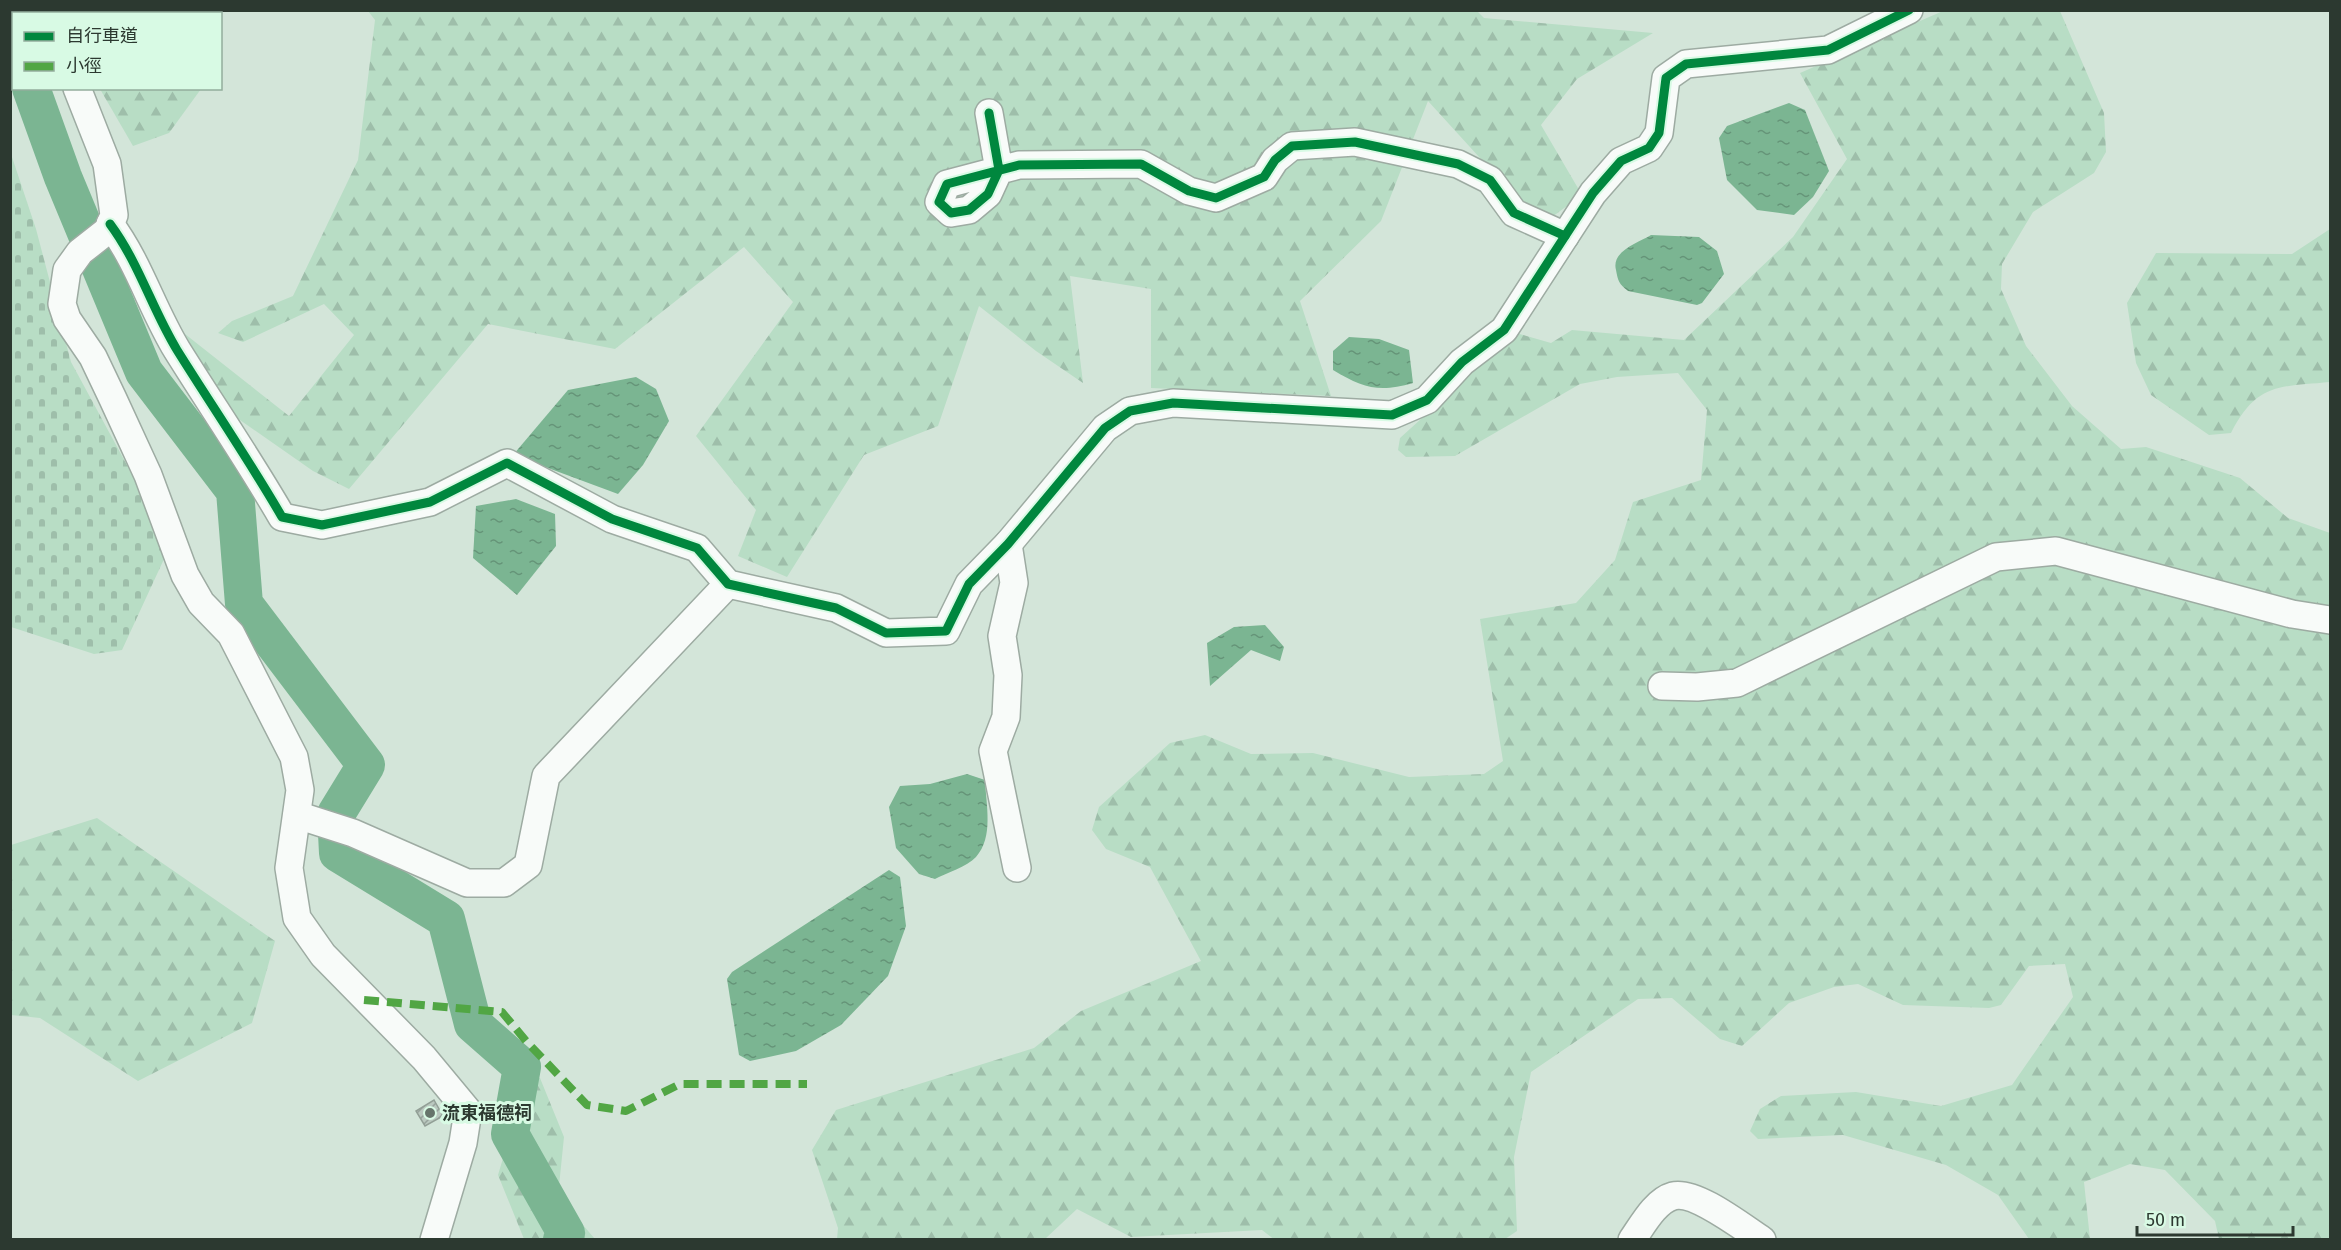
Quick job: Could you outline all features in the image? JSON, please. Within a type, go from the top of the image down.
[{"type":"street","points":[[109,227],[128,249],[176,348],[224,420],[282,517],[322,525],[430,502],[507,463],[612,519],[697,548],[728,584],[836,608],[886,633],[946,631],[969,584],[1008,544],[1105,428],[1130,411],[1173,403],[1392,415],[1427,400],[1462,362],[1504,330],[1593,192],[1621,161],[1649,148],[1659,133],[1666,78],[1686,64],[1828,50],[1909,10]]},
{"type":"street","points":[[78,90],[107,164],[114,216],[109,227],[80,252],[67,270],[62,304],[67,319],[93,357],[148,475],[185,575],[201,603],[231,634],[294,758],[300,790],[289,868],[297,918],[323,955],[424,1058],[468,1111],[463,1143],[434,1239]]},
{"type":"street","points":[[989,113],[999,170],[1019,165],[1141,164],[1189,190],[1216,198],[1264,177],[1275,160],[1292,146],[1354,142],[1458,164],[1490,180],[1514,213],[1565,236]]},
{"type":"street","points":[[1008,544],[1014,583],[1002,636],[1008,675],[1006,717],[993,751],[1017,868]]},
{"type":"street","points":[[1662,686],[1697,687],[1737,683],[1782,664],[1996,557],[2056,551],[2292,614],[2331,620]]},
{"type":"street","points":[[297,815],[353,833],[467,883],[504,884],[528,865],[546,776],[728,584]]},
{"type":"street","points":[[1632,1239],[1657,1207],[1672,1196],[1691,1196],[1762,1239]]},
{"type":"green space","points":[[1476,10],[1484,18],[1653,33],[1577,79],[1541,125],[1582,195],[1541,225],[1428,101],[1381,221],[1300,301],[1331,396],[1151,388],[1151,289],[1070,276],[1083,383],[1036,351],[979,306],[938,426],[864,455],[787,577],[738,556],[756,510],[696,436],[793,302],[744,247],[615,349],[488,324],[349,489],[313,471],[227,411],[185,334],[289,416],[354,335],[324,304],[243,342],[218,333],[232,321],[293,296],[358,160],[375,20],[368,11]]},
{"type":"green space","points":[[1943,11],[2060,11],[2104,113],[2106,152],[2094,173],[2033,212],[2002,264],[2001,289],[2026,346],[2072,406],[2121,449],[2146,447],[2240,478],[2288,518],[2330,533],[2330,1239],[2219,1239],[2215,1221],[2165,1170],[2130,1164],[2084,1182],[2090,1239],[2029,1239],[1998,1195],[1946,1165],[1843,1135],[1758,1139],[1750,1131],[1760,1109],[1781,1096],[1856,1092],[1941,1106],[2012,1085],[2073,997],[2065,964],[2029,966],[2001,1005],[1989,1008],[1903,1005],[1858,984],[1834,987],[1789,1003],[1742,1046],[1720,1039],[1672,998],[1638,999],[1531,1072],[1514,1157],[1517,1231],[1505,1239],[1275,1240],[1262,1230],[1131,1237],[1077,1209],[1045,1239],[837,1239],[838,1228],[812,1150],[836,1110],[1034,1048],[1081,1011],[1201,961],[1150,867],[1106,849],[1092,830],[1099,807],[1170,743],[1205,735],[1251,754],[1313,753],[1409,777],[1484,774],[1503,761],[1480,619],[1576,603],[1615,560],[1633,502],[1701,480],[1707,410],[1678,373],[1617,377],[1580,384],[1455,456],[1406,457],[1398,450],[1400,438],[1516,333],[1551,343],[1572,330],[1684,340],[1793,237],[1847,159],[1800,73]]},
{"type":"green space","points":[[101,90],[200,90],[169,133],[133,146]]},
{"type":"green space","points":[[10,151],[36,229],[71,362],[141,491],[164,559],[122,650],[94,654],[11,627]]},
{"type":"green space","points":[[2330,229],[2330,382],[2272,390],[2250,404],[2231,433],[2209,435],[2151,395],[2136,363],[2127,303],[2156,253],[2292,254]]},
{"type":"green space","points":[[97,818],[275,941],[252,1023],[138,1081],[40,1018],[11,1015],[11,845]]},
{"type":"green space","points":[[527,1078],[540,1078],[564,1137],[558,1196],[595,1239],[524,1239],[498,1175]]},
{"type":"water","points":[[1789,103],[1805,110],[1829,171],[1813,197],[1794,215],[1757,210],[1727,180],[1719,138],[1727,126]]},
{"type":"water","points":[[1651,235],[1699,237],[1717,251],[1724,274],[1702,303],[1697,305],[1628,291],[1618,280],[1616,263],[1621,253]]},
{"type":"water","points":[[1349,337],[1379,339],[1409,350],[1413,383],[1390,388],[1372,387],[1353,381],[1333,370],[1333,351]]},
{"type":"water","points":[[636,377],[656,389],[669,421],[643,465],[618,494],[513,455],[568,390]]},
{"type":"water","points":[[516,499],[555,514],[556,546],[517,595],[473,558],[476,506]]},
{"type":"water","points":[[1265,625],[1284,647],[1280,661],[1251,650],[1210,686],[1207,643],[1234,627]]},
{"type":"water","points":[[967,774],[985,780],[988,820],[982,849],[967,864],[935,879],[919,874],[896,848],[889,807],[900,786],[930,784]]},
{"type":"water","points":[[889,870],[900,877],[906,926],[888,976],[841,1025],[796,1051],[750,1061],[739,1055],[727,979],[732,972]]},
{"type":"building","name":"流東福德祠","points":[[434,1100],[443,1116],[425,1126],[416,1111]]},
{"type":"waterway","points":[[32,90],[63,177],[144,372],[235,491],[244,604],[366,765],[336,814],[338,853],[446,919],[473,1024],[522,1067],[510,1134],[566,1233],[562,1240]]},
{"type":"marked path","points":[[364,1000],[502,1012],[526,1041],[587,1105],[626,1111],[680,1084],[807,1084]]},
{"type":"cycle path","points":[[110,224],[129,254],[177,350],[282,517],[322,525],[430,502],[507,463],[612,519],[697,548],[728,584],[836,608],[886,633],[946,631],[969,584],[1008,544],[1105,428],[1130,411],[1173,403],[1392,415],[1427,400],[1462,362],[1504,330],[1593,193],[1621,161],[1649,148],[1659,133],[1666,78],[1686,64],[1828,50],[1909,10]]},
{"type":"cycle path","points":[[989,113],[999,170],[988,194],[969,210],[951,213],[939,202],[947,184],[1019,165],[1141,164],[1189,191],[1216,198],[1264,177],[1275,160],[1292,146],[1355,142],[1458,164],[1490,180],[1514,213],[1565,236]]},
{"type":"place","name":"流東福德祠","points":[[430,1113]]}]
